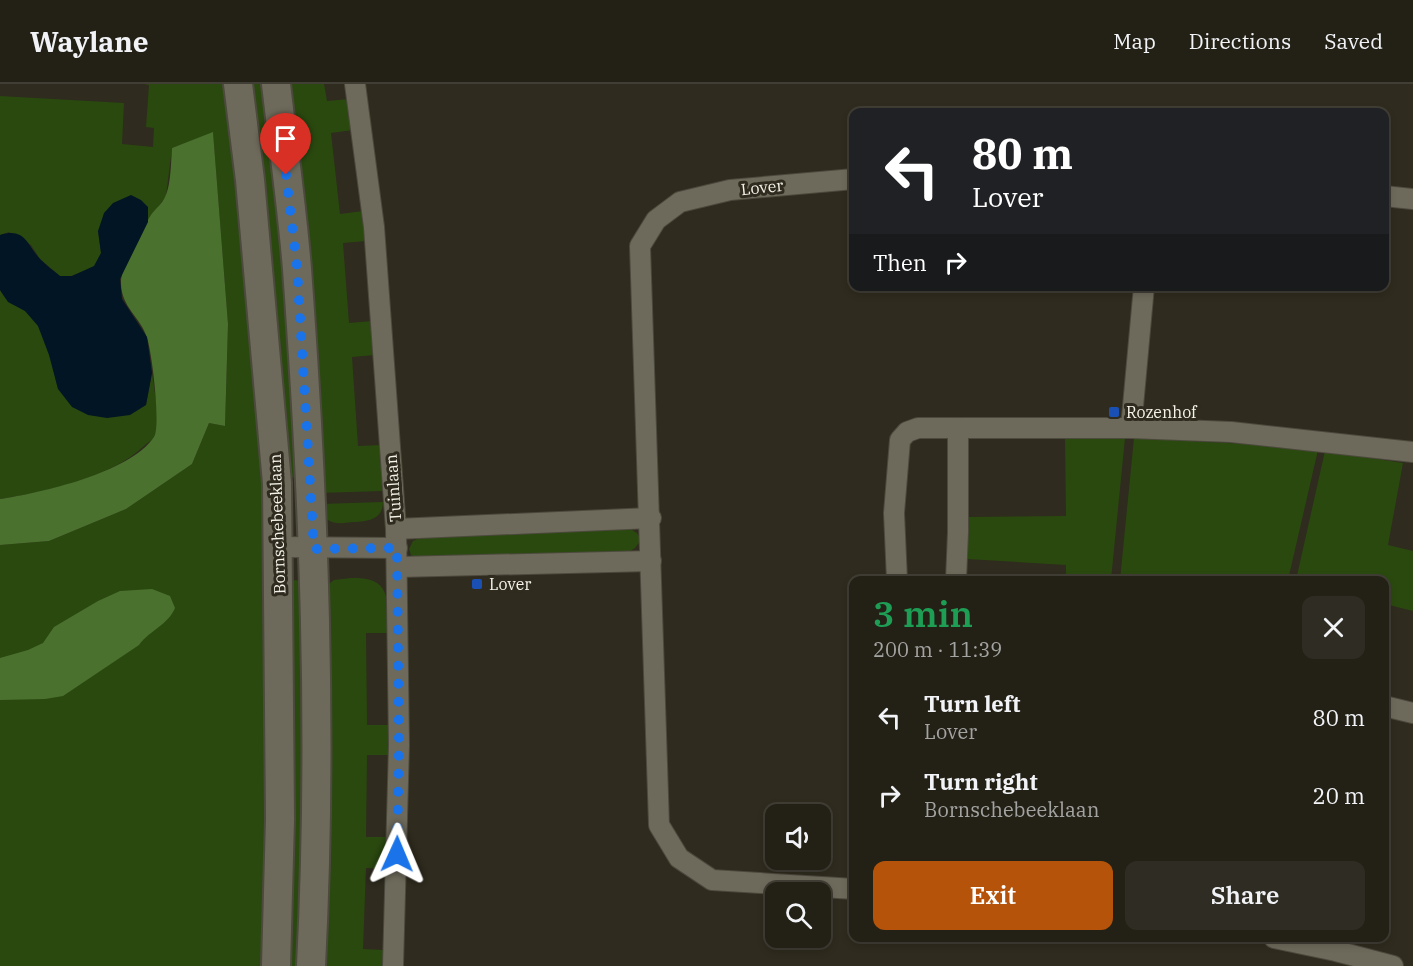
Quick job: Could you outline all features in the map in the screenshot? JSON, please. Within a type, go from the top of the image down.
[{"type":"street","name":"Bornschebeeklaan","points":[[238,84],[250,180],[277,483],[280,819],[276,966]]},
{"type":"street","name":"Bornschebeeklaan","points":[[276,84],[297,267],[314,549],[316,759],[311,966]]},
{"type":"street","name":"Tuinlaan","points":[[355,84],[374,227],[397,548],[399,745],[393,966]]},
{"type":"street","name":"Lover","points":[[849,178],[730,190],[681,202],[656,220],[640,246],[651,518],[659,825],[679,858],[712,880],[849,889]]},
{"type":"street","points":[[1389,197],[1413,199]]},
{"type":"street","points":[[1131,428],[1144,291]]},
{"type":"street","points":[[897,576],[894,513],[900,440],[907,432],[918,428],[1131,428],[1231,432],[1413,452]]},
{"type":"street","points":[[956,576],[958,428]]},
{"type":"street","points":[[397,548],[651,518]]},
{"type":"street","points":[[279,547],[397,548],[651,561]]},
{"type":"street","points":[[1389,707],[1413,713]]},
{"type":"street","points":[[1293,942],[1394,966]]},
{"type":"green space","points":[[144,84],[232,84],[263,376],[271,966],[0,966],[0,545],[49,541],[126,509],[192,464],[209,423],[225,426],[228,324],[213,133],[172,148],[166,196],[148,222],[148,207],[98,231],[101,253],[94,267],[71,276],[60,276],[40,259],[31,245],[9,232],[0,235],[0,96],[124,103],[122,144],[153,147],[154,128],[146,127],[149,85]]},
{"type":"green space","points":[[245,84],[268,84],[304,477],[282,478]]},
{"type":"green space","points":[[281,84],[324,84],[327,101],[349,99],[353,130],[331,133],[340,214],[363,211],[366,241],[343,243],[349,323],[372,321],[375,355],[352,357],[358,446],[380,445],[383,491],[318,493]]},
{"type":"green space","points":[[213,132],[228,324],[225,426],[209,423],[192,464],[126,509],[49,541],[0,545],[0,499],[38,492],[105,471],[142,450],[154,437],[157,419],[149,346],[144,331],[124,298],[122,275],[143,229],[164,200],[168,187],[172,148]]},
{"type":"green space","points":[[0,290],[9,301],[25,311],[39,327],[48,347],[58,389],[146,405],[152,373],[157,423],[153,439],[130,457],[96,475],[57,488],[0,499]]},
{"type":"green space","points":[[1125,438],[1111,576],[1066,576],[1066,565],[967,559],[967,517],[1066,516],[1065,439]]},
{"type":"green space","points":[[1134,438],[1318,450],[1289,576],[1120,576]]},
{"type":"green space","points":[[1325,451],[1403,463],[1388,545],[1413,551],[1413,611],[1389,605],[1389,576],[1297,576]]},
{"type":"green space","points":[[383,502],[380,513],[373,519],[340,523],[326,519],[319,504]]},
{"type":"green space","points":[[627,527],[637,533],[641,540],[635,548],[625,554],[420,560],[411,555],[409,549],[413,541],[424,536]]},
{"type":"green space","points":[[365,579],[381,586],[385,593],[388,610],[388,633],[366,633],[367,725],[389,725],[389,755],[367,755],[366,837],[389,837],[387,869],[366,868],[363,949],[384,950],[384,966],[317,966],[325,587],[334,580]]},
{"type":"green space","points":[[295,580],[305,582],[306,966],[282,966],[291,582]]},
{"type":"green space","points":[[152,589],[170,596],[175,608],[168,619],[139,645],[63,696],[45,699],[0,700],[0,658],[43,643],[54,627],[120,591]]},
{"type":"water","points":[[131,195],[148,207],[148,222],[120,279],[122,299],[147,337],[152,373],[146,405],[130,415],[107,418],[88,415],[72,407],[58,389],[38,326],[25,311],[8,302],[0,290],[0,235],[9,233],[21,236],[41,260],[60,276],[72,276],[94,266],[101,253],[98,231],[104,213],[113,203]]},
{"type":"place","name":"Rozenhof","points":[[1114,412]]},
{"type":"place","name":"Lover","points":[[477,584]]},
{"type":"route","points":[[286,175],[297,267],[314,549],[397,548],[399,745],[397,854]]}]
